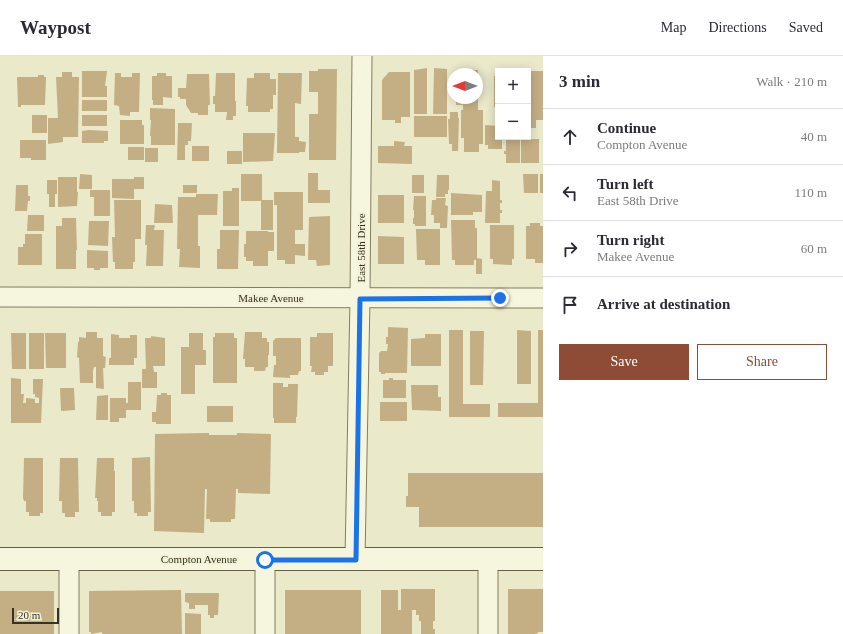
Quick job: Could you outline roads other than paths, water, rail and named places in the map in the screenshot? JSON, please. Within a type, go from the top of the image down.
[{"type":"main road","name":"Compton Avenue","points":[[0,560],[543,560]]},
{"type":"street","name":"East 58th Drive","points":[[356,560],[362,56]]},
{"type":"street","name":"Makee Avenue","points":[[0,297],[360,299],[543,298]]},
{"type":"street","points":[[69,560],[69,634]]},
{"type":"street","points":[[265,560],[265,634]]},
{"type":"street","points":[[488,560],[488,634]]}]
